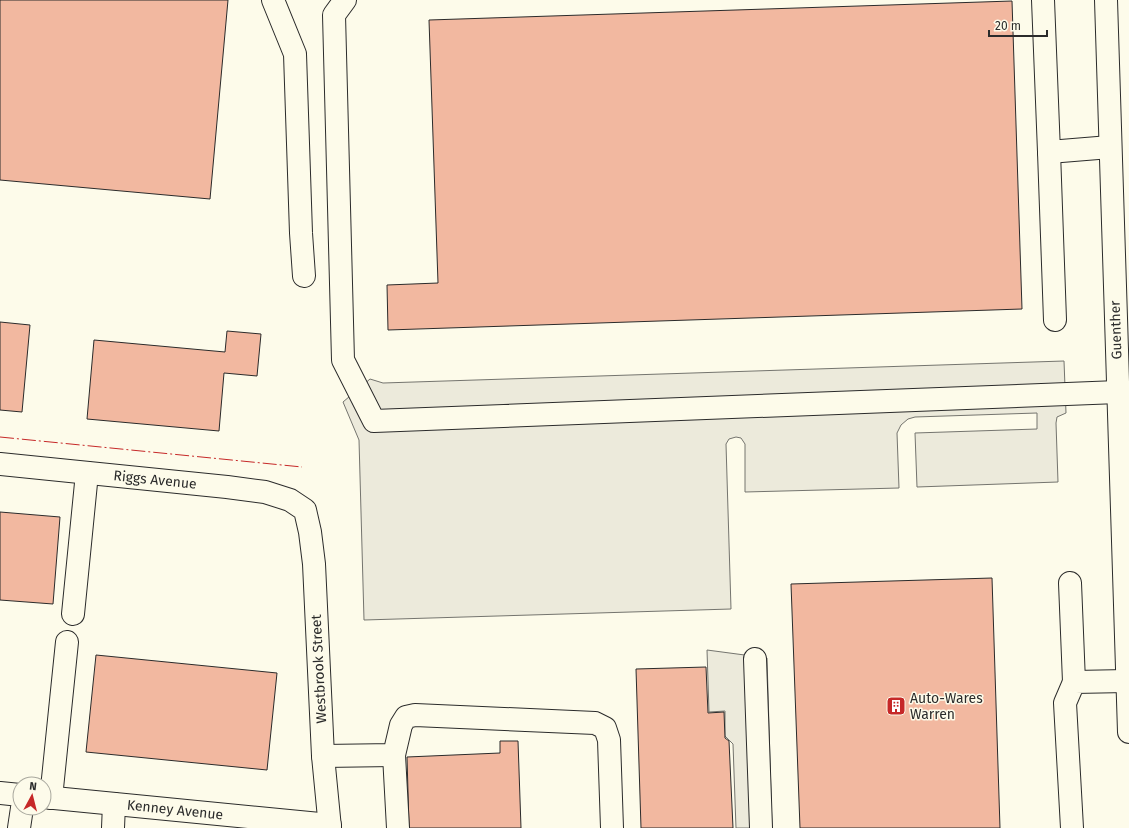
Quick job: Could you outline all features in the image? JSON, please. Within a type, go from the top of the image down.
[{"type":"street","points":[[273,0],[295,54],[301,233],[304,276]]},
{"type":"street","points":[[345,0],[334,15],[343,360],[374,421],[1118,392]]},
{"type":"street","points":[[1043,0],[1055,320]]},
{"type":"street","name":"Guenther","points":[[1106,0],[1110,147],[1120,203],[1118,392],[1125,482],[1129,732]]},
{"type":"street","points":[[1049,152],[1110,147]]},
{"type":"street","name":"Riggs Avenue","points":[[0,464],[265,492],[290,500],[305,510]]},
{"type":"street","points":[[73,614],[87,473]]},
{"type":"street","name":"Westbrook Street","points":[[305,510],[310,532],[314,564],[323,756],[330,826]]},
{"type":"street","points":[[1070,583],[1074,682],[1065,703],[1072,828]]},
{"type":"street","points":[[50,776],[67,642]]},
{"type":"street","points":[[755,659],[761,828]]},
{"type":"street","points":[[1074,682],[1127,681]]},
{"type":"street","points":[[398,828],[394,755],[402,725],[406,717],[415,715],[595,723],[605,728],[609,740],[612,828]]},
{"type":"street","points":[[323,756],[394,755]]},
{"type":"street","points":[[0,793],[12,794]]},
{"type":"street","name":"Kenney Avenue","points":[[52,798],[114,804],[218,821],[330,826]]},
{"type":"street","points":[[113,828],[114,804]]},
{"type":"street","points":[[19,828],[21,816]]},
{"type":"shaded area","points":[[1064,361],[1066,413],[1057,417],[1056,423],[1058,482],[917,487],[915,433],[1037,429],[1037,413],[915,417],[908,419],[901,425],[897,433],[899,488],[745,492],[745,444],[741,438],[736,437],[729,439],[726,444],[731,609],[364,620],[359,440],[343,402],[370,379],[383,383]]},
{"type":"shaded area","points":[[707,650],[767,658],[772,828],[736,828],[733,744],[725,736],[725,711],[709,712]]},
{"type":"building","points":[[0,0],[228,0],[210,199],[0,180]]},
{"type":"building","points":[[1012,1],[1022,309],[388,330],[387,285],[438,283],[429,20]]},
{"type":"building","points":[[0,322],[30,325],[22,412],[0,410]]},
{"type":"building","points":[[227,331],[261,334],[257,376],[224,373],[219,431],[87,419],[94,340],[225,352]]},
{"type":"building","points":[[0,512],[60,517],[53,604],[0,600]]},
{"type":"building","name":"Auto-Wares Warren","points":[[992,578],[1000,828],[800,828],[791,584]]},
{"type":"building","points":[[96,655],[277,673],[267,770],[86,752]]},
{"type":"building","points":[[706,667],[708,713],[724,712],[725,738],[729,741],[733,828],[641,828],[636,669]]},
{"type":"building","points":[[500,741],[518,741],[521,828],[409,828],[407,757],[500,753]]},
{"type":"power","points":[[0,437],[302,467]]},
{"type":"place","name":"Auto-Wares Warren","points":[[896,706]]}]
